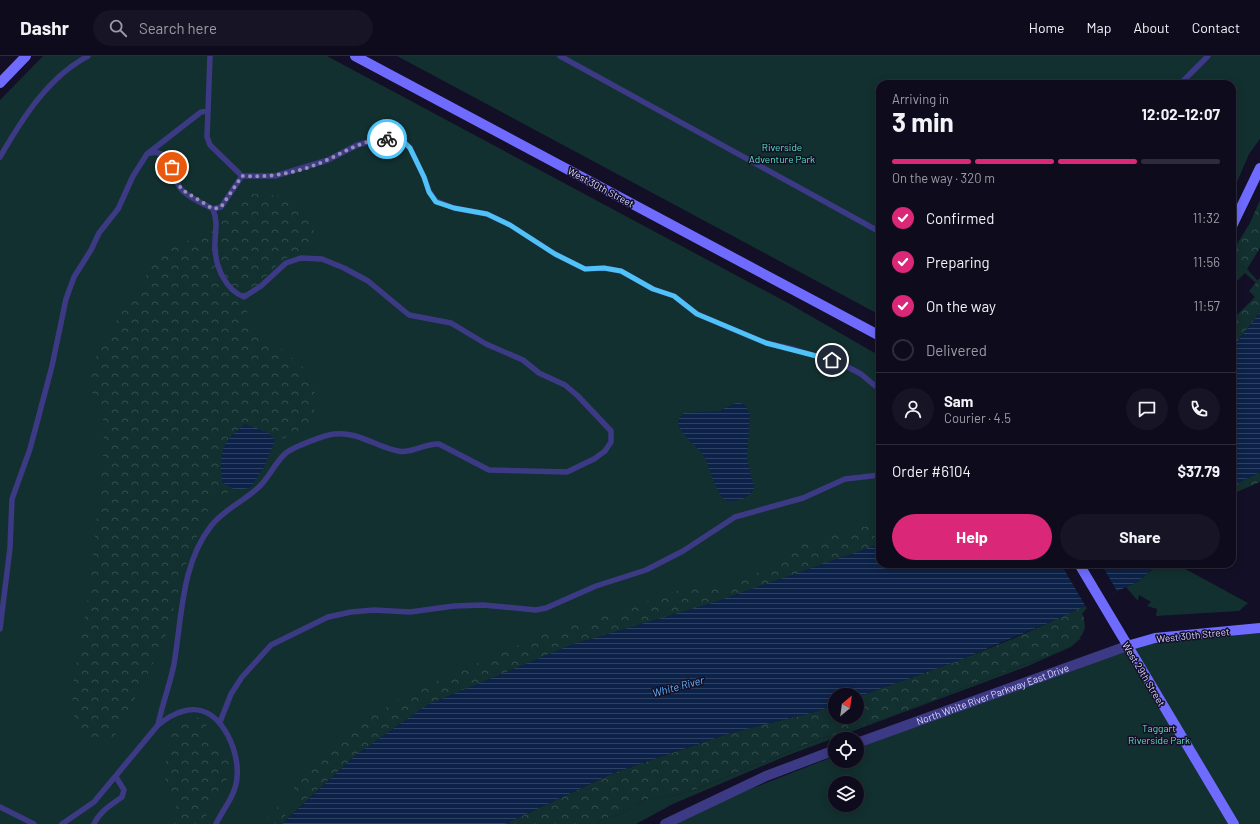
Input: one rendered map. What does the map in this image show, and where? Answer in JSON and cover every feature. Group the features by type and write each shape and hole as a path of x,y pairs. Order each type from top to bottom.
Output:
{"main road":[{"path":"0,83 26,56"},
{"name":"West 30th Street","path":"355,56 876,334"},
{"path":"1236,217 1260,168"},
{"name":"West 29th Street","path":"1081,568 1234,824"},
{"name":"West 30th Street","path":"1127,646 1155,638 1260,628"}],"street":[{"name":"North White River Parkway East Drive","path":"864,740 1127,646"},
{"path":"665,824 759,779 828,753"}],"lane":[{"path":"0,157 19,125 50,85 74,63 88,56"},
{"path":"210,56 207,138 210,145 242,176 275,176 328,160 357,145 379,139 395,139 404,142 410,148 424,177 429,192 436,202 454,208 487,214 510,225 555,254 585,269 604,268 621,271 653,289 674,296 697,314 766,343 793,349 844,365 861,374 876,387"},
{"path":"560,56 876,230"},
{"path":"1184,80 1208,56"},
{"path":"0,629 10,548 12,499 30,449 52,366 66,299 74,277 99,234 118,209 133,176 148,154 158,149 201,112 208,111"},
{"path":"158,149 166,156 181,189 213,209 217,220"},
{"path":"158,725 160,712 168,693 174,664 191,562 200,542 212,525 233,504 247,498 261,485 286,453 327,436 336,434 354,435 399,452 432,443 439,444 489,470 567,472 594,459 605,451 611,442 611,431 565,385 539,373 523,360 486,344 451,323 409,315 368,281 344,268 322,259 301,258 286,263 261,286 244,297 235,294 226,283 215,250 217,220 221,207 242,176"},
{"path":"213,209 221,207"},
{"path":"220,722 231,694 242,677 271,645 328,617 351,612 374,610 410,612 483,605 536,610 546,608 596,586 646,570 683,551 735,517 803,498 845,479 876,475"},
{"path":"62,824 94,802 158,725 169,717 185,710 201,711 220,722 234,748 238,763 237,779 233,795 216,824"},
{"path":"94,824 106,808 122,797 124,790 116,777"},
{"path":"0,807 34,824"}],"green space":[{"path":"43,56 327,56 788,303 876,354 876,545 712,603 571,645 427,705 356,755 282,824 0,824 0,100"},
{"name":"Riverside Adventure Park","path":"397,56 1260,56 1260,139 1249,154 1236,185 1236,80 876,80 876,313"},
{"path":"252,194 281,197 292,203 304,214 313,228 314,237 309,246 302,252 284,259 279,263 245,303 249,321 302,366 315,390 314,428 275,441 269,433 229,437 220,460 222,482 235,490 213,498 188,559 163,644 116,734 107,742 90,739 79,731 72,709 74,676 89,593 104,448 103,419 92,392 89,371 107,335 151,268 175,244 202,237 212,232 232,204"},
{"path":"1260,200 1260,248 1247,269 1236,262 1236,246 1250,223"},
{"path":"1236,262 1247,269 1258,281 1256,283 1245,273 1236,282"},
{"path":"1260,278 1260,312 1236,344 1236,316 1255,297 1249,291"},
{"path":"1260,472 1260,482 1236,492 1236,485"},
{"path":"876,522 876,545 712,603 571,645 427,705 356,755 298,807 294,796 294,786 312,765 374,715 408,694 548,632 597,619 688,587 731,586 774,564 794,547 833,534 868,526"},
{"path":"1154,568 1184,568 1248,603 1239,611 1156,616 1157,609 1147,606 1151,602 1139,595 1138,601 1126,587 1137,582"},
{"path":"1085,605 1087,608 1082,614 1085,628 1082,635 1070,646 1047,657 1003,672 893,716 842,732 828,732 828,736 699,788 676,795 643,800 621,814 603,819 594,824 505,824 613,773 730,733 828,707 828,724 864,724 864,695 944,666 1057,619"},
{"name":"Taggart Riverside Park","path":"1260,633 1260,824 676,824 730,797 828,759 828,768 864,768 864,745 1127,646"},
{"path":"1079,637 1081,638 1071,647 1028,666 851,732 842,732 893,716 1003,672 1047,657 1070,646"},
{"path":"199,717 205,721 211,741 229,759 230,773 220,794 208,808 204,824 172,824 178,811 164,776 170,732 180,725"},
{"path":"828,736 828,740 786,756 673,804 636,824 594,824 603,819 621,814 643,800 676,795 699,788"},
{"path":"279,806 287,818 282,824 263,824 272,812"}],"water":[{"path":"1260,312 1260,472 1236,485 1236,344"},
{"path":"738,402 745,405 750,414 747,458 754,488 747,497 743,499 728,501 720,495 705,458 698,448 681,431 678,420 684,413 719,411"},
{"path":"245,424 269,433 275,441 263,469 250,488 235,490 222,482 222,455 226,443"},
{"name":"White River","path":"876,545 876,568 1154,568 1137,582 1055,620 955,662 864,694 864,688 828,688 828,707 730,733 613,773 505,824 282,824 356,755 427,705 571,645 712,603"}],"pier":[{"path":"1063,568 1103,568 1117,591 1086,607"}],"way so far":[{"path":"172,167 181,189 213,209 221,207 242,176 275,176 328,160 357,145 379,139 387,139"}],"route":[{"path":"387,139 395,139 404,142 410,148 424,177 429,192 436,202 454,208 487,214 510,225 555,254 585,269 604,268 621,271 653,289 674,296 697,314 766,343 832,360"}]}
